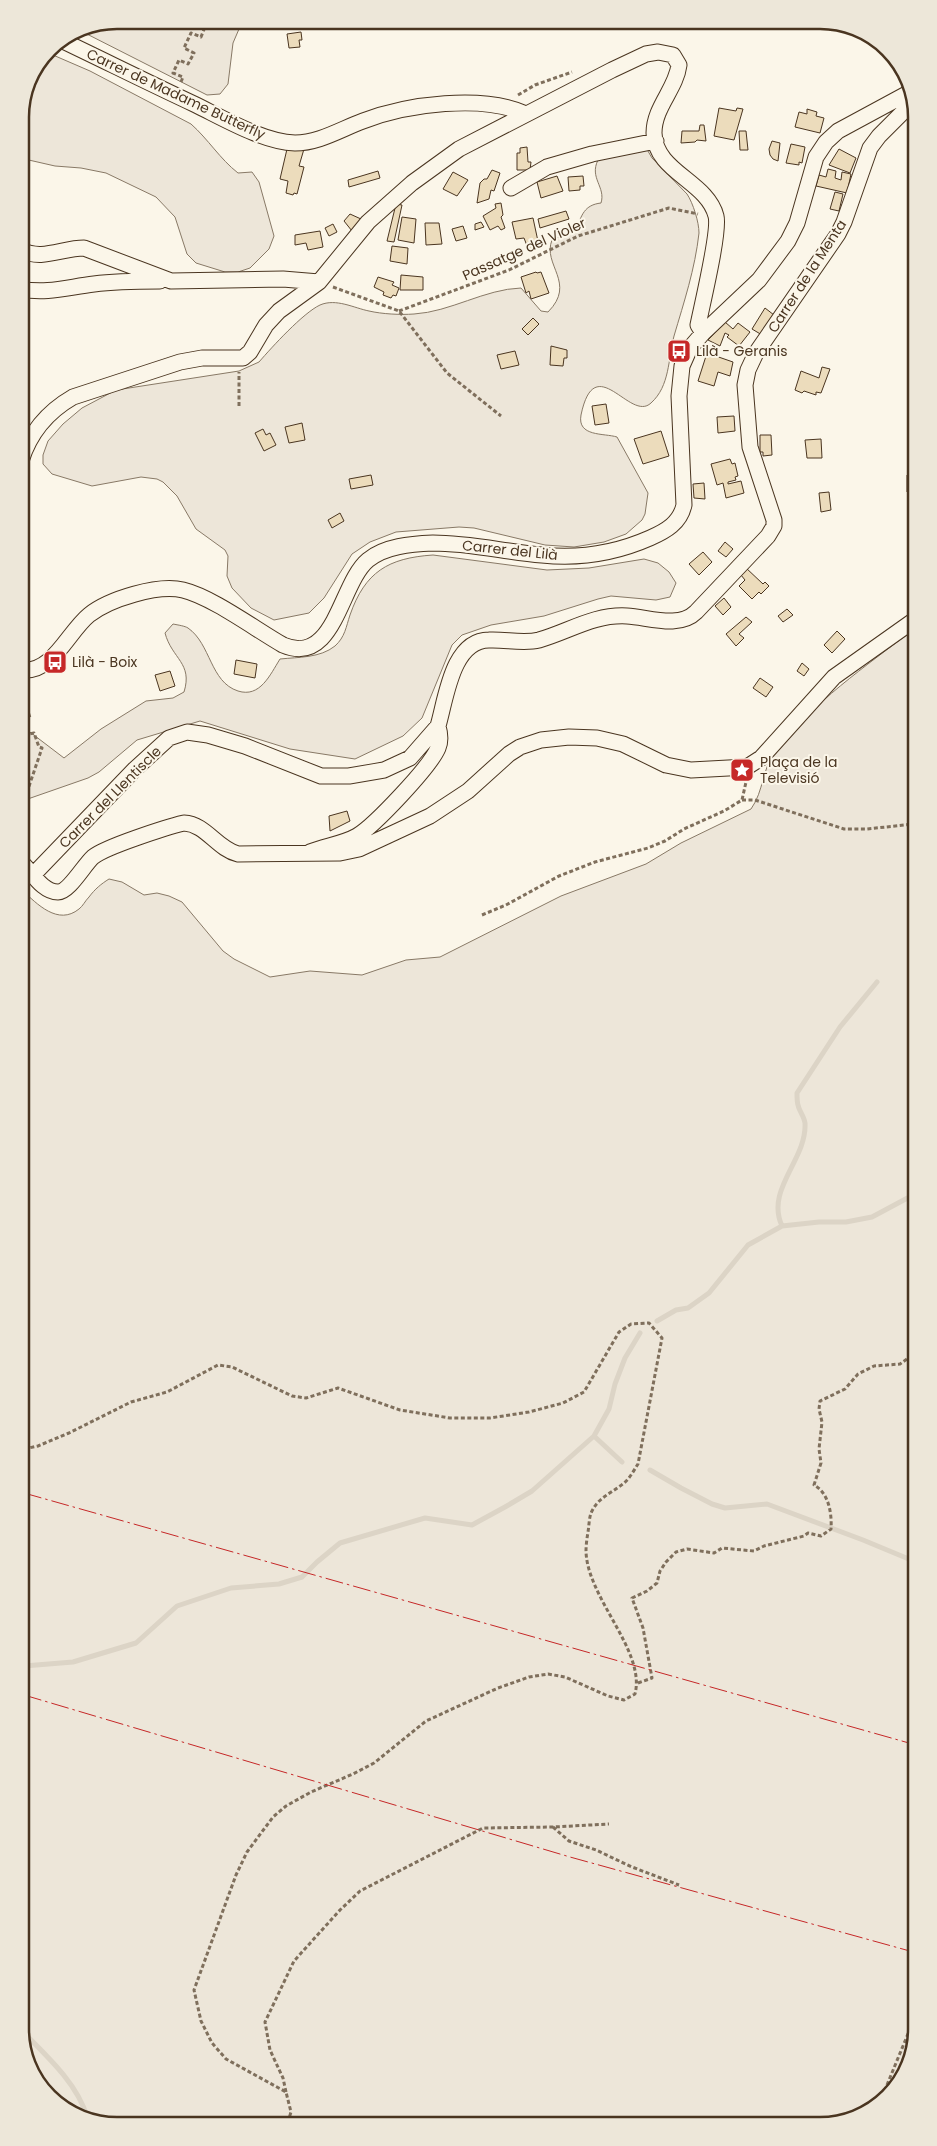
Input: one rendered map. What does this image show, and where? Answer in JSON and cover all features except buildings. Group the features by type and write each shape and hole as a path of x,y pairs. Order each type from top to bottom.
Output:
{"street":[{"name":"Carrer de Madame Butterfly","path":"69,44 225,119 266,137 287,143 310,142 364,120 415,106 445,104 498,106 515,109 526,114"},
{"path":"29,442 39,425 60,404 73,397 180,362 202,358 239,359 247,355 266,324 279,311 319,282 368,222 412,183 458,149 646,54 663,52 673,55 679,65 657,119 654,133 662,155 673,168 707,198 717,218 698,325 703,333"},
{"name":"Carrer del Lilà","path":"29,675 50,658 89,615 114,601 160,590 171,589 189,592 283,645 290,648 299,648 315,643 328,633 354,576 369,559 388,549 432,543 472,546 543,556 574,556 608,552 635,544 658,534 674,524 679,518 684,505 679,396 681,375 690,348 703,333 759,280 788,241 797,223 816,157 826,142 838,132 905,96"},
{"name":"Carrer de la Menta","path":"310,852 327,845 349,840 370,826 426,768 438,748 440,736 438,726 455,666 464,653 474,644 487,640 540,640 582,623 611,616 675,621 685,620 691,617 768,536 772,531 774,520 750,448 745,385 748,370 756,353 844,222 870,148 907,106"},
{"path":"511,188 548,167 592,154 656,141"},
{"path":"29,254 41,255 73,248 84,248 171,281"},
{"path":"29,290 48,292 91,284 128,280 282,279 319,282"},
{"path":"29,869 46,888 57,892 62,891 67,888 85,864 98,854 184,823 197,826 235,853 340,853 359,849 430,816 468,791 509,754 520,747 541,740 569,737 597,738 623,744 666,765 691,770 747,766 761,758 834,677 908,625"},
{"path":"29,670 38,669"},
{"name":"Carrer del Llentiscle","path":"34,874 135,769 169,738 187,732 208,735 245,746 321,776 349,776 384,770 410,758 438,726"}],"path":[{"path":"178,86 183,77 173,73 179,60 188,64 194,53 184,48 191,33 201,37 204,29"},
{"path":"511,95 517,95 535,85 570,72 579,72"},
{"name":"Passatge del Violer","path":"400,311 509,270 578,236 669,208 717,218"},
{"path":"319,282 400,311 447,373 501,416"},
{"path":"239,359 239,406"},
{"path":"29,734 34,733 39,747 42,748 29,786"},
{"path":"482,915 506,905 559,876 603,859 648,848 665,841 684,829 724,811 742,800 755,800 844,829 867,829 908,825"},
{"path":"29,1448 69,1433 131,1402 167,1392 218,1365 232,1367 292,1396 306,1398 338,1388 400,1410 450,1418 490,1418 529,1412 563,1403 584,1392 620,1332 631,1324 649,1323 662,1338 638,1464 626,1482 598,1500 590,1514 586,1551 589,1568 598,1594 614,1622 632,1661 638,1683 635,1694 624,1700 608,1696 565,1677 548,1674 529,1677 498,1688 426,1721 374,1763 354,1774 311,1792 286,1806 273,1817 247,1852 236,1875 194,1990 201,2021 212,2042 226,2059 286,2092"},
{"path":"638,1683 652,1678 643,1628 632,1598 647,1591 657,1583 660,1571 676,1552 687,1549 714,1553 722,1548 754,1550 804,1536 808,1533 821,1536 831,1530 832,1520 829,1504 821,1489 814,1485 821,1463 822,1422 819,1409 820,1400 845,1389 858,1374 874,1366 900,1364 908,1359"},
{"path":"289,2117 291,2112 283,2078 270,2050 265,2022 294,1961 340,1910 360,1891 483,1828 609,1824"},
{"path":"553,1827 569,1841 596,1850 632,1867 678,1885"},
{"path":"886,2087 907,2035"}],"shaded area":[{"path":"111,29 239,29 233,43 228,84 220,94 207,95 87,34"},
{"path":"54,56 90,71 191,124 225,162 238,173 252,172 259,182 274,236 269,249 250,268 238,272 225,272 196,263 187,254 175,217 156,197 106,173 81,168 55,166 29,160 29,111 32,94 35,83"},
{"path":"645,146 652,158 687,194 695,213 699,233 692,272 674,336 662,389 651,403 643,407 633,404 604,387 595,388 587,396 581,415 581,422 587,431 617,437 648,493 645,514 642,520 626,534 604,542 574,547 545,545 474,528 459,527 396,532 370,542 352,554 324,598 309,613 274,620 251,608 232,588 227,576 228,556 225,550 196,529 177,496 163,482 157,479 141,477 92,486 52,474 43,464 43,455 48,441 63,424 82,408 116,390 239,371 259,362 297,323 313,309 326,303 345,304 380,313 414,314 441,309 494,292 521,288 541,311 548,312 556,302 559,292 557,274 551,258 552,240 576,229 587,208 601,203 602,197 595,172 598,160"},
{"path":"433,555 547,570 589,568 644,559 658,563 669,572 676,583 670,597 656,600 611,596 544,616 491,625 462,635 452,645 422,718 403,736 355,759 290,749 200,721 137,740 99,772 88,778 29,799 29,731 64,758 101,729 146,701 173,698 184,692 186,674 184,667 168,642 165,633 173,624 187,627 196,635 216,671 229,686 238,691 252,691 264,684 280,659 316,655 335,646 343,635 356,600 371,578 391,564"},
{"path":"908,634 908,2029 902,2063 886,2087 874,2099 849,2113 826,2117 111,2117 83,2111 63,2099 44,2078 33,2058 29,2029 29,896 48,911 63,915 71,914 79,909 96,889 109,879 122,882 144,895 157,893 169,896 182,902 223,951 234,959 270,977 310,971 362,975 406,960 440,957 561,896 646,864 681,843 751,809 758,795 768,764 776,750 806,717 859,671"}],"waterway":[{"path":"782,1226 778,1212 782,1187 800,1150 804,1137 805,1123 797,1101 797,1093 840,1027 877,982"},
{"path":"657,1321 676,1310 688,1308 709,1293 748,1245 782,1226 819,1222 846,1222 872,1217 908,1198"},
{"path":"29,1666 73,1662 136,1643 177,1606 231,1588 279,1584 302,1577 340,1543 425,1518 472,1525 532,1491 594,1436 609,1409 615,1384 625,1358 640,1333"},
{"path":"594,1436 622,1462"},
{"path":"650,1470 712,1504 725,1508 767,1504 908,1559"},
{"path":"30,2039 61,2072 77,2094 85,2112"}],"power":[{"path":"29,1494 908,1743"},
{"path":"29,1696 570,1857 908,1951"}],"place":[{"name":"Lilà - Geranis","path":"679,351"},
{"name":"Lilà - Boix","path":"55,662"},
{"name":"Plaça de la Televisió","path":"742,770"}]}
